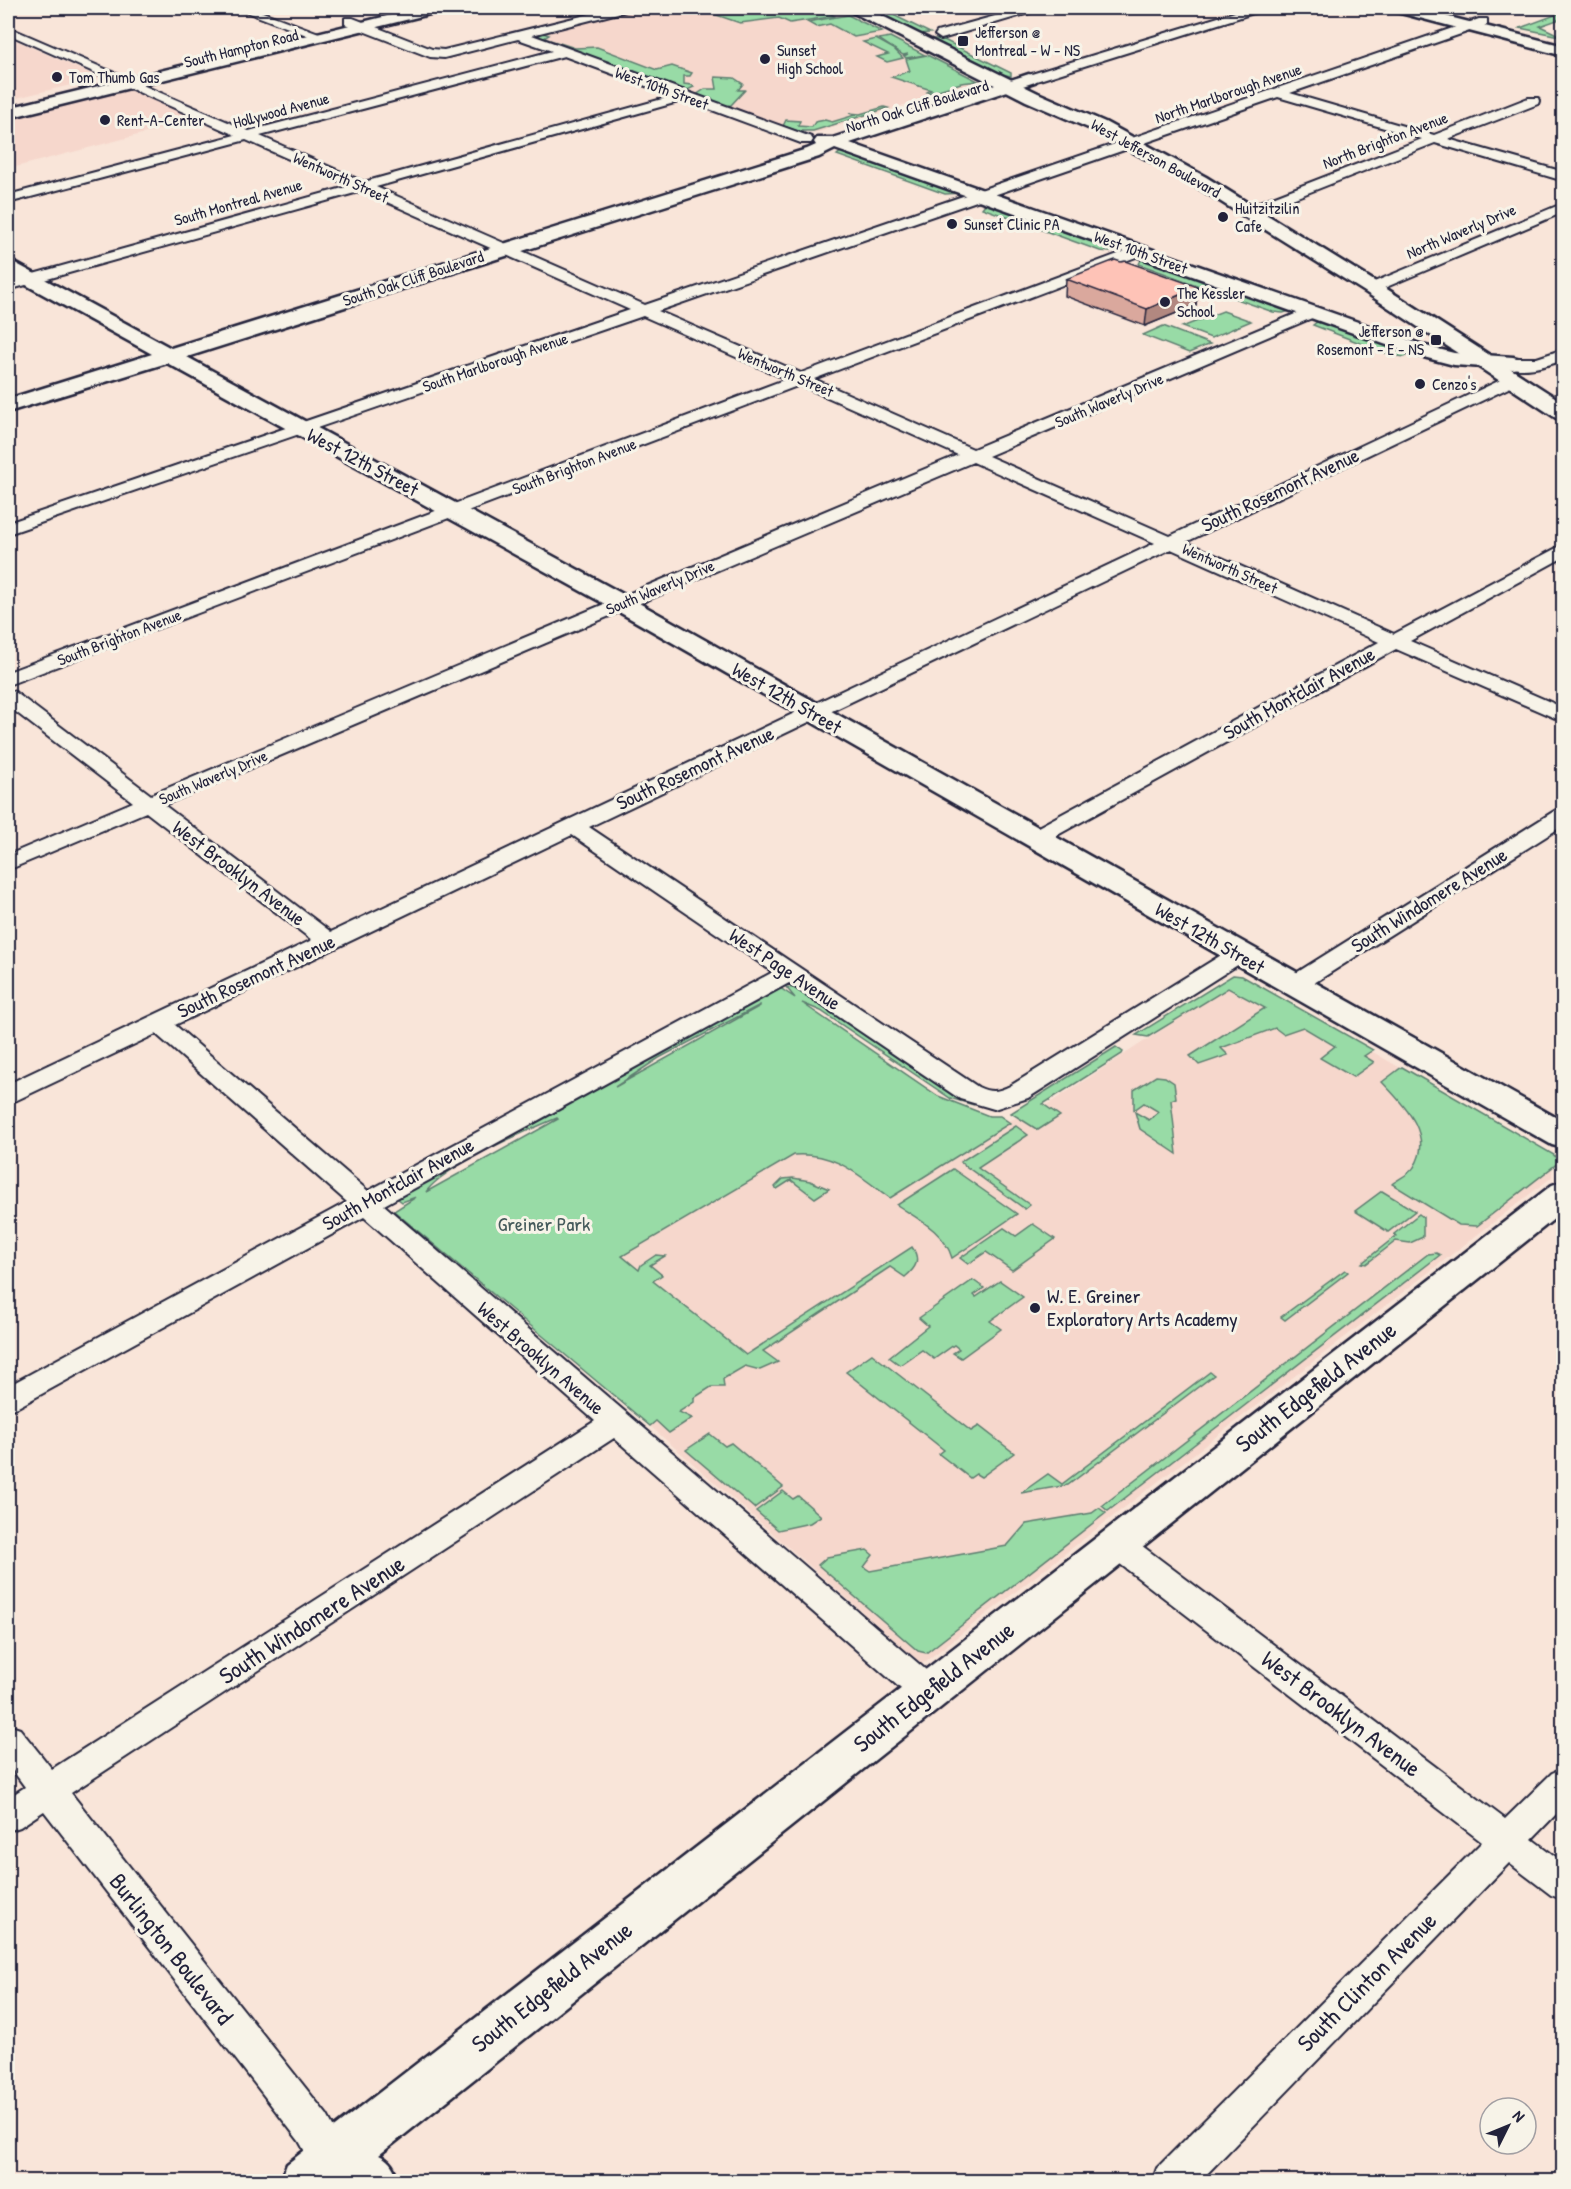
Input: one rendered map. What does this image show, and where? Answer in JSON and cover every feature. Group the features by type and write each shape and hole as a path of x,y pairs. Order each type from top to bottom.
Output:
{"street":[{"path":"242,8 315,33"},
{"name":"South Hampton Road","path":"8,113 123,81 355,24 405,8"},
{"path":"355,24 437,8"},
{"path":"355,24 430,53 444,54 626,8"},
{"name":"West Jefferson Boulevard","path":"855,8 1005,83 1091,122 1207,170 1257,208 1379,285 1563,413"},
{"name":"West Jefferson Boulevard","path":"886,8 1029,79 1140,141"},
{"path":"916,38 941,35 1035,8"},
{"name":"North Oak Cliff Boulevard","path":"820,145 1005,83 1029,79 1259,8"},
{"path":"1398,8 1563,43"},
{"path":"1427,8 1563,51"},
{"name":"North Marlborough Avenue","path":"983,195 1477,24"},
{"name":"Wentworth Street","path":"8,30 976,455 1563,716"},
{"name":"West 10th Street","path":"519,36 820,145 961,203 1388,357 1428,368 1467,375 1502,369"},
{"name":"Hollywood Avenue","path":"8,199 564,52"},
{"name":"South Hampton Road","path":"8,105 123,81"},
{"name":"North Oak Cliff Boulevard","path":"820,145 1005,83"},
{"path":"1278,93 1563,177"},
{"name":"South Montreal Avenue","path":"8,286 362,186 401,178 686,96"},
{"name":"North Brighton Avenue","path":"1257,208 1533,101"},
{"name":"West 10th Street","path":"820,145 983,195 1441,357 1502,369"},
{"name":"South Oak Cliff Boulevard","path":"8,388 485,240 820,145"},
{"name":"South Oak Cliff Boulevard","path":"8,406 505,249 820,145"},
{"name":"South Marlborough Avenue","path":"8,529 983,195"},
{"name":"North Waverly Drive","path":"1379,285 1563,207"},
{"name":"South Brighton Avenue","path":"8,679 1139,251"},
{"name":"West 12th Street","path":"8,267 621,603 1563,1137"},
{"name":"West Jefferson Boulevard","path":"1379,285 1502,369 1563,395"},
{"name":"South Waverly Drive","path":"8,863 1313,312"},
{"path":"1502,369 1539,363 1563,354"},
{"name":"South Rosemont Avenue","path":"8,1094 1170,542 1502,369"},
{"name":"South Montclair Avenue","path":"1035,838 1563,549"},
{"name":"West Brooklyn Avenue","path":"8,696 328,941"},
{"name":"South Windomere Avenue","path":"1294,985 1563,815"},
{"name":"West Page Avenue","path":"573,826 969,1093 987,1101 1002,1101 1239,954"},
{"name":"South Montclair Avenue","path":"8,1399 365,1202 791,972"},
{"name":"West Brooklyn Avenue","path":"157,1022 615,1423 928,1692"},
{"name":"South Edgefield Avenue","path":"334,2176 928,1692 1118,1545 1563,1193"},
{"name":"South Windomere Avenue","path":"8,1816 615,1423"},
{"name":"West Brooklyn Avenue","path":"1118,1545 1563,1884"},
{"name":"Burlington Boulevard","path":"8,1739 46,1791 313,2128 334,2176"},
{"name":"South Clinton Avenue","path":"1171,2181 1563,1783"}],"shaded area":[{"name":"Sunset High School","path":"640,8 834,8 980,81 819,132 796,132 532,35"},
{"path":"8,37 100,78 8,100"},
{"path":"129,88 199,119 8,169 8,118"},
{"name":"W. E. Greiner Exploratory Arts Academy","path":"1243,977 1553,1156 1552,1177 922,1664 650,1426 753,1360 622,1256 917,1082 969,1111 1008,1121 1042,1108"}],"green space":[{"path":"696,8 820,8 835,16 790,23 779,18 740,23"},
{"path":"862,8 879,8 930,33 916,34"},
{"path":"1563,12 1563,18 1540,26 1561,36 1520,28"},
{"path":"848,15 882,32 854,37 830,24 816,27 807,22"},
{"path":"543,33 549,35 544,38 575,48 597,47 657,70 672,66 692,73 690,76 684,76 684,84 694,87 685,91 536,37"},
{"path":"890,37 925,55 906,58 904,56 908,54 903,55 879,39"},
{"path":"876,39 894,49 903,58 887,62 877,57 888,54 863,42"},
{"path":"931,39 942,39 1011,73 1011,76 1001,74 930,41"},
{"path":"927,55 978,81 961,83 929,93 927,92 931,90 891,77 910,71 906,59"},
{"path":"715,77 734,78 743,84 738,90 745,90 731,105 727,106 696,95 705,89 717,89"},
{"path":"884,107 888,108 813,131 798,131 783,126 786,120 800,121 798,126 812,127 815,122 825,120 832,122 855,115 849,113 860,114"},
{"path":"842,151 962,193 945,194 837,155"},
{"path":"986,203 993,203 1118,248 1118,250 1100,251 982,208"},
{"path":"1146,259 1223,284 1210,290 1139,264 1141,260"},
{"path":"1226,285 1290,311 1273,312 1214,291"},
{"path":"1223,311 1251,321 1211,338 1182,327"},
{"path":"1318,321 1324,321 1411,353 1405,357 1391,355 1313,325"},
{"path":"1163,326 1210,344 1189,353 1143,335"},
{"path":"1233,975 1242,976 1373,1050 1364,1056 1374,1062 1353,1077 1320,1058 1335,1046 1303,1027 1283,1034 1275,1028 1221,1048 1228,1055 1199,1065 1190,1056 1265,1008 1228,988 1148,1037 1136,1035"},
{"name":"Greiner Park","path":"786,987 799,989 974,1105 950,1098 821,1011 802,1003 938,1096 989,1116 1000,1116 1010,1123 890,1198 857,1173 834,1161 809,1155 794,1155 622,1256 639,1270 641,1265 656,1255 665,1256 650,1265 662,1275 653,1281 746,1355 912,1247 915,1252 916,1264 905,1277 890,1267 763,1351 778,1362 760,1370 745,1366 723,1379 724,1387 711,1387 694,1398 694,1402 679,1412 692,1418 669,1433 656,1421 650,1426 394,1211 416,1197 402,1202 397,1198 780,988 795,998","holes":["760,1006 615,1087 659,1058","558,1119 426,1192 450,1171 467,1161"]},
{"path":"1116,1047 1123,1052 1122,1054 1043,1104 1060,1116 1038,1130 1011,1113"},
{"path":"1402,1067 1554,1155 1559,1162 1477,1226 1459,1225 1392,1184 1412,1170 1419,1155 1421,1143 1418,1131 1406,1109 1382,1082"},
{"path":"1156,1076 1165,1077 1174,1083 1176,1098 1171,1100 1177,1154 1140,1129 1135,1112 1149,1120 1159,1112 1144,1103 1134,1110 1134,1090"},
{"path":"1016,1126 1028,1135 978,1168 1030,1205 1025,1209 960,1162"},
{"path":"953,1169 1017,1214 952,1258 937,1233 897,1205"},
{"path":"783,1179 810,1181 829,1189 815,1198 791,1180 777,1189 775,1187"},
{"path":"1382,1191 1415,1211 1388,1232 1355,1211"},
{"path":"1419,1214 1423,1217 1423,1237 1410,1243 1396,1241 1366,1264 1362,1263 1396,1236 1394,1234"},
{"path":"1033,1224 1055,1239 1012,1270 986,1252 968,1264 960,1258 1004,1228 1016,1236"},
{"path":"1428,1254 1440,1255 1108,1511 1102,1506"},
{"path":"1345,1270 1348,1272 1285,1320 1281,1317"},
{"path":"973,1280 984,1288 974,1295 976,1297 1000,1281 1023,1297 990,1321 1001,1329 961,1358 953,1353 959,1349 954,1345 934,1359 922,1350 900,1365 889,1357 928,1326 919,1318"},
{"path":"872,1354 971,1431 979,1426 1014,1453 981,1477 976,1474 970,1478 939,1454 944,1450 846,1372"},
{"path":"1210,1372 1214,1375 1068,1485 1021,1493 1048,1474 1062,1484"},
{"path":"710,1434 725,1446 731,1443 783,1487 754,1508 686,1450"},
{"path":"783,1491 793,1499 798,1496 821,1516 810,1523 778,1530 756,1511"},
{"path":"1099,1508 1106,1513 926,1653 918,1651 818,1565 827,1557 867,1550 873,1555 864,1567 870,1571 1007,1546 1026,1524 1092,1513"}],"building":[{"path":"1115,260 1125,261 1198,287 1147,309 1066,279"}],"place":[{"name":"Jefferson @ Montreal - W - NS","path":"963,41"},
{"name":"Sunset High School","path":"765,59"},
{"name":"Tom Thumb Gas","path":"57,77"},
{"name":"Rent-A-Center","path":"105,120"},
{"name":"Huitzitzilin Cafe","path":"1223,217"},
{"name":"Sunset Clinic PA","path":"952,224"},
{"name":"The Kessler School","path":"1165,302"},
{"name":"Jefferson @ Rosemont - E - NS","path":"1436,340"},
{"name":"Cenzo's","path":"1420,384"},
{"name":"W. E. Greiner Exploratory Arts Academy","path":"1035,1308"}]}
